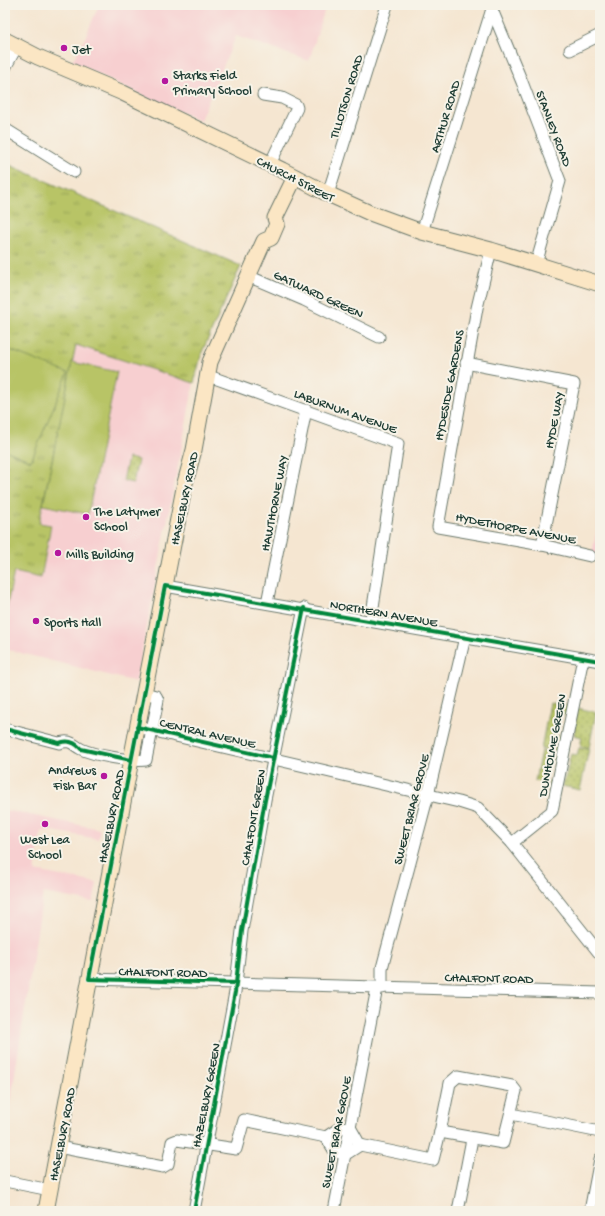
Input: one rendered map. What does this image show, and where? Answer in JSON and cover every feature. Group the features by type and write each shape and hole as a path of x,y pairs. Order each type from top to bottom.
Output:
{"street":[{"name":"TILLOTSON ROAD","path":"328,194 387,5"},
{"name":"ARTHUR ROAD","path":"422,232 491,7"},
{"name":"STANLEY ROAD","path":"491,7 560,181 536,264"},
{"path":"570,50 600,35"},
{"name":"CHURCH STREET","path":"11,43 123,93 270,164 328,194 370,213 422,232 491,250 600,284"},
{"path":"5,68 11,43"},
{"path":"263,94 282,98 296,104 297,108 270,164"},
{"path":"5,129 74,172"},
{"name":"HASELBURY ROAD","path":"46,1211 137,727 194,450 206,375 216,346 264,241 271,238 277,224 275,218 295,177"},
{"name":"HYDESIDE GARDENS","path":"438,527 466,363 491,250"},
{"name":"GATWARD GREEN","path":"248,276 304,300 379,337"},
{"name":"HYDE WAY","path":"466,363 574,384 542,545"},
{"name":"LABURNUM AVENUE","path":"206,375 398,444 371,620"},
{"name":"HAWTHORNE WAY","path":"267,602 306,410"},
{"name":"HYDETHORPE AVENUE","path":"438,527 542,545 590,556"},
{"name":"NORTHERN AVENUE","path":"165,586 304,608 600,661"},
{"name":"CHALFONT GREEN","path":"236,984 248,898 273,758 304,608"},
{"name":"SWEET BRIAR GROVE","path":"334,1211 344,1153 382,968 428,795 465,637"},
{"name":"DUNHOLME GREEN","path":"512,843 552,811 583,658"},
{"path":"5,729 59,743 63,748 75,751 81,749 131,760 146,760 158,698 144,693"},
{"name":"CENTRAL AVENUE","path":"137,727 153,729 478,808 512,843 600,954"},
{"name":"CHALFONT ROAD","path":"89,979 600,993"},
{"name":"HAZELBURY GREEN","path":"194,1211 236,984"},
{"path":"326,1137 335,1152 346,1154 360,1145 432,1160 440,1132 450,1083 458,1076 512,1086 516,1091 503,1143 472,1139 440,1132"},
{"path":"511,1114 600,1132"},
{"path":"58,1147 163,1167 168,1164 172,1142 177,1140 236,1149 244,1120 326,1137 341,1127 349,1128 360,1145"},
{"path":"458,1211 472,1139"},
{"path":"590,1211 600,1159"},
{"path":"5,1181 50,1190"}],"shaded area":[{"name":"Starks Field Primary School","path":"99,5 326,5 309,61 236,36 200,120 156,102 72,61 82,45"},
{"name":"The Latymer School","path":"5,317 76,344 194,383 136,682 5,649"},
{"path":"600,513 600,557 592,553"},
{"path":"5,810 100,829 98,839 54,831 41,831 35,871 97,883 93,902 43,893 5,1138"}],"green space":[{"path":"5,163 241,266 202,352 194,383 76,345 39,523 51,525 41,578 14,572 5,615"},
{"path":"5,348 68,373 31,461 5,450"},
{"path":"72,362 117,372 88,514 43,505"},
{"path":"128,458 138,460 133,483 123,481"},
{"path":"550,703 569,706 565,715 557,714 553,735 560,736 557,752 541,749"},
{"path":"577,708 596,712 589,748 580,746 582,737 574,735"},
{"path":"579,748 589,749 580,790 562,786 571,754 577,755"},
{"path":"541,751 556,755 555,760 549,759 545,781 553,783 553,785 535,781"}],"cycle path":[{"path":"236,983 89,979 165,586 600,661"},
{"path":"194,1211 235,992 242,931 265,800 304,608"},
{"path":"137,727 273,758"},
{"path":"5,729 59,743 71,742 81,749 131,760"}],"place":[{"name":"Jet","path":"64,48"},
{"name":"Starks Field Primary School","path":"165,81"},
{"name":"The Latymer School","path":"86,517"},
{"name":"Mills Building","path":"58,553"},
{"name":"Sports Hall","path":"36,621"},
{"name":"Andrews Fish Bar","path":"104,776"},
{"name":"West Lea School","path":"45,824"}]}
